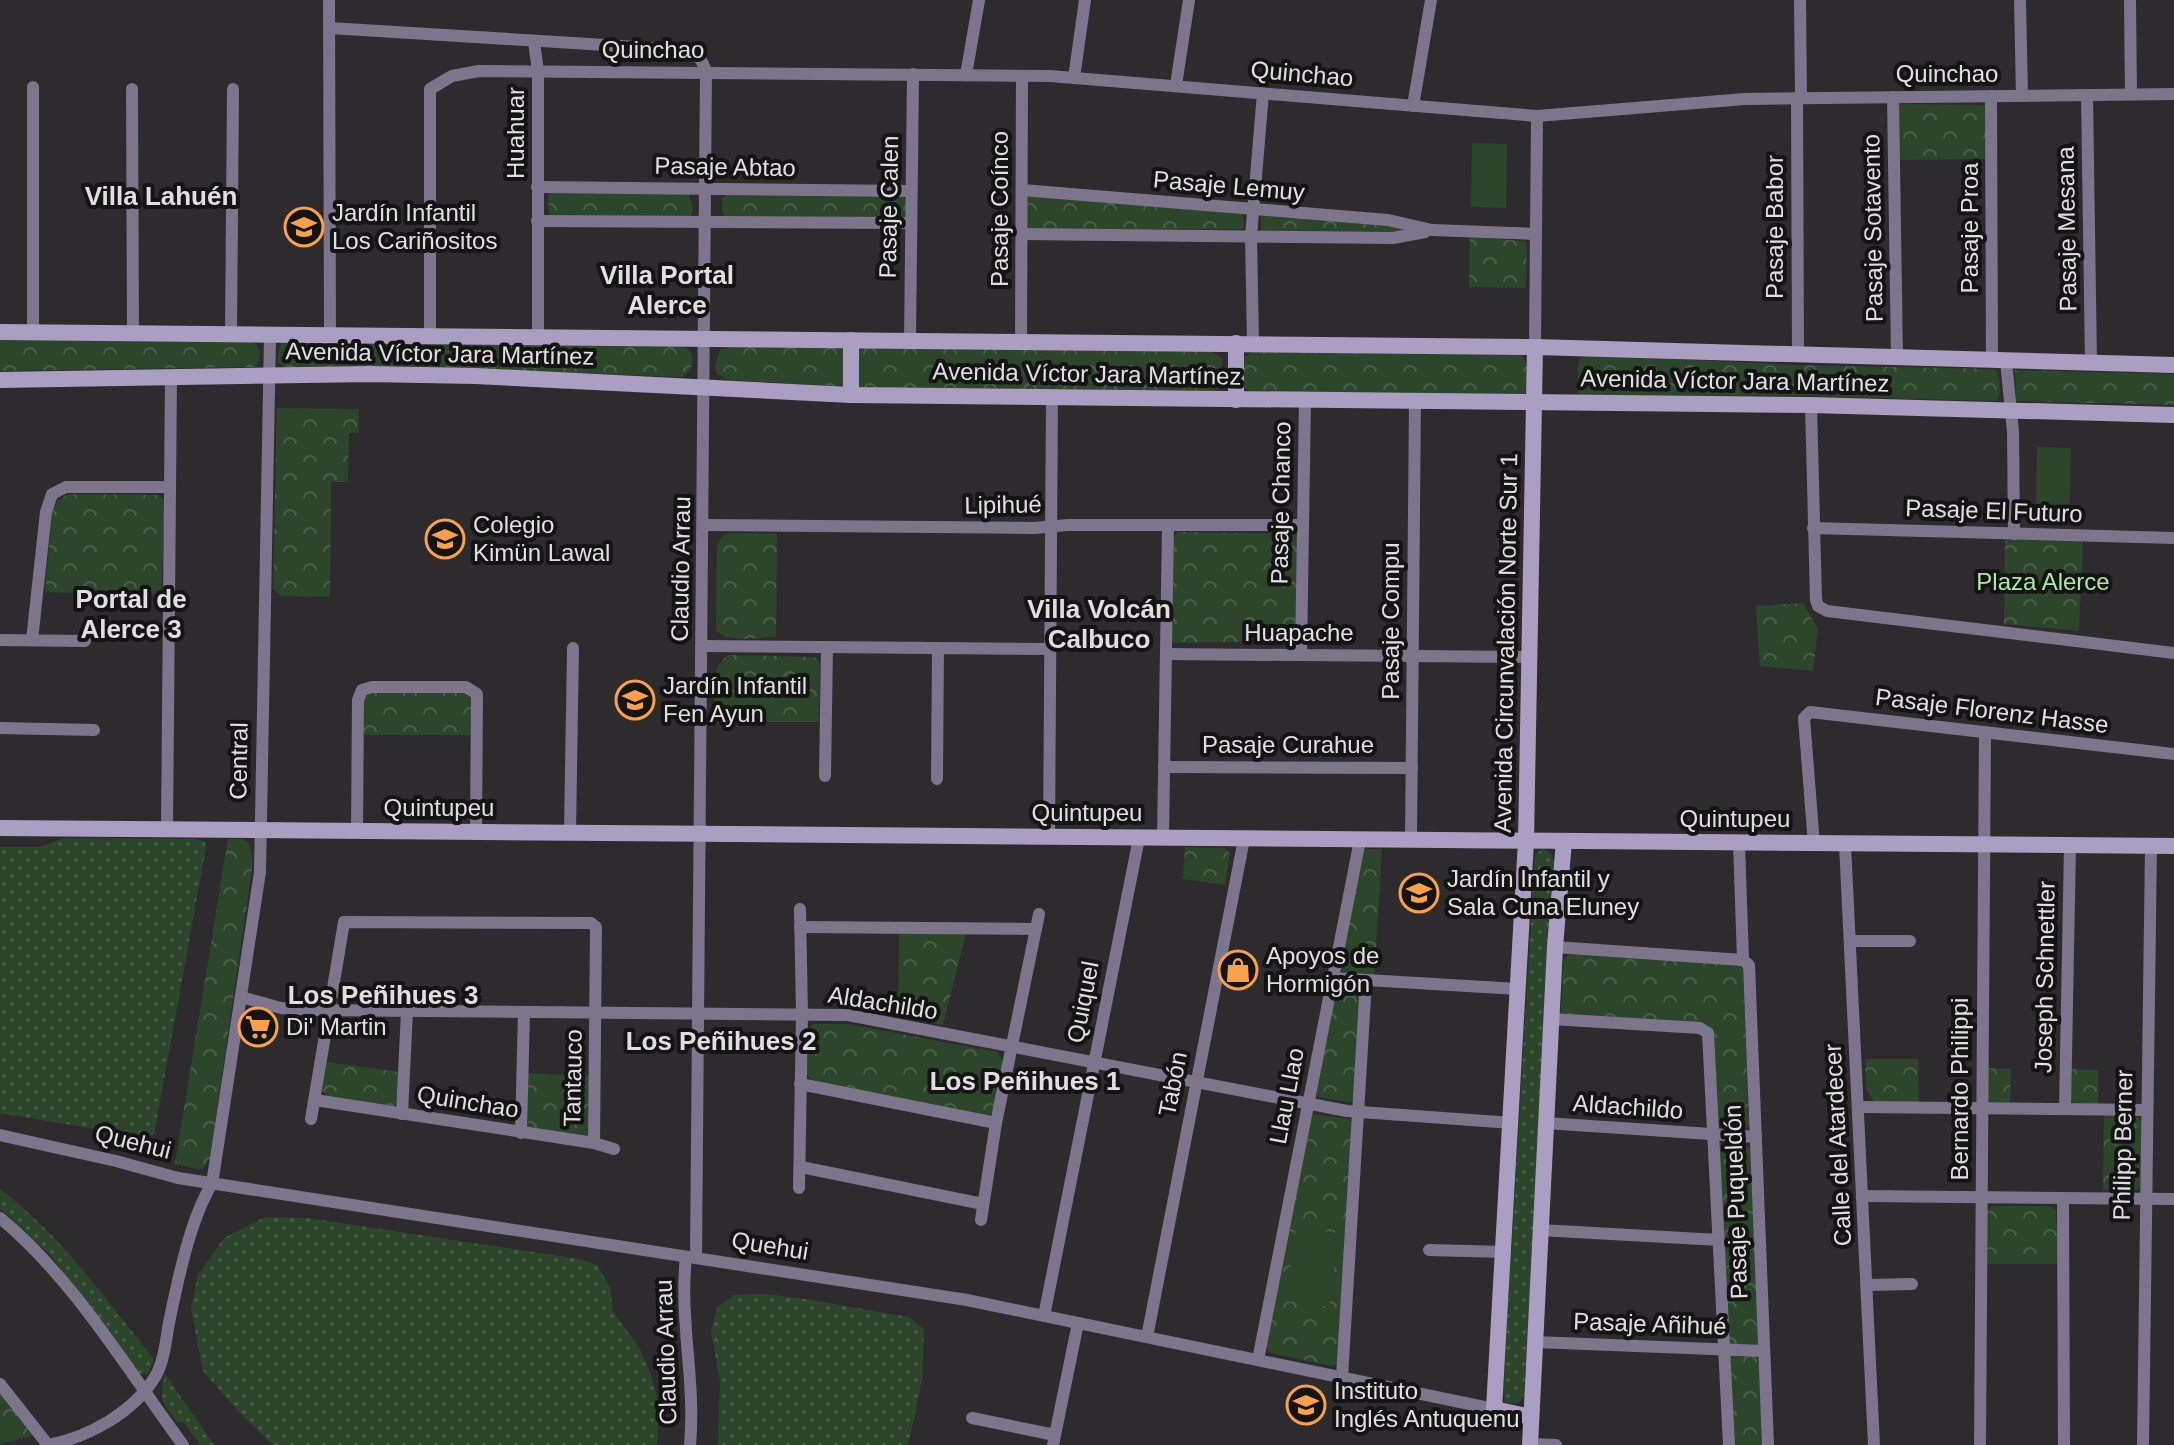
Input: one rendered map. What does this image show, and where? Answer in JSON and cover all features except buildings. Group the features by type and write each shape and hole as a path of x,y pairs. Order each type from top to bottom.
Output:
{"main road":[{"name":"Avenida Víctor Jara Martínez","path":"0,332 1535,347 2174,365"},
{"path":"851,340 851,395"},
{"path":"1236,400 1244,343"},
{"name":"Avenida Circunvalación Norte Sur 1","path":"1494,1409 1526,841 1535,347"},
{"name":"Avenida Víctor Jara Martínez","path":"0,380 476,376 851,395 1811,405 2174,415"},
{"name":"Quintupeu","path":"0,828 2174,846"},
{"path":"1530,1445 1545,1123 1564,841"},
{"name":"Quehui","path":"1494,1409 1531,1417"}],"street":[{"path":"329,0 330,337"},
{"path":"966,75 979,0"},
{"path":"1074,78 1085,0"},
{"path":"1176,85 1189,0"},
{"path":"1413,106 1431,0"},
{"name":"Pasaje Babor","path":"1798,355 1800,0"},
{"path":"2020,0 2022,96"},
{"path":"2130,0 2131,94"},
{"path":"330,28 686,50 695,53 703,62 706,72"},
{"name":"Huahuar","path":"534,42 538,71 538,338"},
{"name":"Quinchao","path":"430,337 430,89 452,76 479,71 1074,78 1537,116 1745,99 2174,94"},
{"name":"Claudio Arrau","path":"690,1445 692,1407 683,1299 691,1258 699,1013 706,72"},
{"name":"Pasaje Calen","path":"910,341 913,74"},
{"name":"Pasaje Coínco","path":"1021,342 1022,76"},
{"path":"33,87 33,332"},
{"path":"132,89 133,334"},
{"path":"231,335 233,89"},
{"path":"1244,343 1263,93"},
{"name":"Pasaje Mesana","path":"2087,95 2091,363"},
{"name":"Pasaje Proa","path":"1991,96 1999,361 2013,432 2014,534"},
{"name":"Pasaje Sotavento","path":"1893,97 1897,358"},
{"name":"Avenida Circunvalación Norte Sur 1","path":"1535,347 1537,116"},
{"name":"Pasaje Abtao","path":"537,187 911,191"},
{"name":"Pasaje Lemuy","path":"1022,190 1388,220 1432,230 1536,234"},
{"path":"537,221 911,223"},
{"name":"Pasaje Lemuy","path":"1022,234 1393,238 1432,230"},
{"name":"Central","path":"143,1391 159,1367 186,1256 200,1210 212,1184 260,872 270,336"},
{"path":"167,829 171,378"},
{"path":"1049,837 1052,398"},
{"name":"Pasaje Chanco","path":"1301,655 1305,400"},
{"name":"Pasaje Compu","path":"1411,840 1415,401"},
{"path":"1811,405 1818,606 1827,611 2174,653"},
{"path":"32,640 46,512 52,494 66,487 170,487"},
{"name":"Lipihué","path":"704,525 1303,525"},
{"path":"1163,838 1168,525"},
{"name":"Pasaje El Futuro","path":"1813,528 2174,538"},
{"path":"0,640 85,641"},
{"path":"702,646 1050,649"},
{"path":"825,776 827,647"},
{"path":"570,833 573,648"},
{"path":"937,779 938,648"},
{"name":"Huapache","path":"1166,654 1528,657"},
{"path":"357,831 358,700 362,690 372,687 450,687 471,688 477,694 476,832"},
{"name":"Pasaje Florenz Hasse","path":"1814,844 1806,714 1810,712 2174,754"},
{"path":"0,728 94,730"},
{"name":"Bernardo Philippi","path":"1980,1445 1985,732"},
{"name":"Pasaje Curahue","path":"1164,767 1412,768"},
{"name":"Quiquel","path":"1044,1316 1139,838"},
{"name":"Tabón","path":"1147,1337 1244,839"},
{"name":"Llau Llao","path":"1258,1360 1360,840"},
{"name":"Pasaje Puqueldón","path":"1739,843 1743,960 1749,965 1768,1445"},
{"name":"Calle del Atardecer","path":"1845,844 1874,1445"},
{"name":"Joseph Schnettler","path":"2065,1109 2070,846"},
{"name":"Philipp Berner","path":"2143,1445 2151,846"},
{"path":"799,1188 800,909"},
{"path":"981,1220 996,1123 1039,914"},
{"name":"Tantauco","path":"329,1010 344,922 595,925 594,1143"},
{"path":"800,927 1036,929"},
{"path":"1850,941 1910,941"},
{"path":"1555,947 1743,960"},
{"path":"1333,978 1518,989"},
{"path":"1342,1377 1366,981"},
{"name":"Aldachildo","path":"241,997 281,1008 329,1010 848,1015 1308,1105 1358,1113 1512,1123"},
{"path":"311,1119 329,1010"},
{"path":"402,1114 407,1011"},
{"path":"521,1133 524,1012"},
{"name":"Pasaje Puqueldón","path":"1551,1019 1700,1028 1710,1036 1729,1445"},
{"path":"800,1084 996,1123"},
{"name":"Quinchao","path":"315,1100 594,1143 614,1149"},
{"path":"1858,1107 2146,1110"},
{"name":"Aldachildo","path":"1545,1123 1756,1137"},
{"name":"Quehui","path":"0,1135 212,1184 967,1300 1494,1409"},
{"path":"801,1167 983,1204"},
{"path":"1863,1196 2174,1199"},
{"path":"2063,1198 2064,1445"},
{"path":"0,1218 28,1243 56,1275 183,1445"},
{"path":"1540,1230 1719,1240"},
{"path":"1429,1250 1504,1252"},
{"path":"1867,1285 1912,1284"},
{"path":"972,1418 1054,1440 1078,1323"},
{"name":"Pasaje Añihué","path":"1535,1342 1763,1351"},
{"path":"0,1384 48,1445 78,1439 96,1430 143,1391"},
{"path":"1530,1445 1556,1445"}],"green space":[{"path":"1986,105 1988,159 1898,160 1898,106"},
{"path":"1472,143 1507,144 1506,208 1471,207"},
{"path":"550,193 689,194 693,211 689,217 549,215"},
{"path":"728,194 900,195 907,200 906,215 901,219 727,218 722,213 722,198"},
{"path":"1027,196 1241,213 1243,229 1031,229 1027,226"},
{"path":"1261,216 1392,224 1410,229 1392,234 1261,232"},
{"path":"1470,237 1525,241 1526,288 1469,287"},
{"path":"0,339 252,342 258,347 260,356 254,367 0,371"},
{"path":"281,343 683,346 689,350 692,362 689,372 682,377 412,366 283,367 277,361"},
{"path":"730,347 1212,351 1222,359 1223,383 1217,390 1211,391 855,387 728,380 717,374 715,366 720,350"},
{"path":"1253,352 1520,354 1527,367 1527,384 1525,394 1250,392 1241,385 1242,358"},
{"path":"1589,355 1794,365 1995,369 2000,393 1998,401 1583,395 1578,393 1578,364 1580,359"},
{"path":"2015,370 2174,374 2174,405 2016,401"},
{"path":"277,408 359,409 359,433 349,433 348,482 331,482 330,597 282,596 273,589"},
{"path":"2037,447 2071,448 2070,512 2036,511"},
{"path":"68,494 159,495 165,501 161,595 45,592 52,513 58,501"},
{"path":"1178,532 1295,534 1298,538 1295,641 1172,643 1173,538"},
{"path":"730,533 777,534 776,637 735,638 716,630 717,546 722,537"},
{"name":"Plaza Alerce","path":"2005,539 2083,540 2079,631 2004,624"},
{"path":"1803,603 1818,629 1813,671 1760,666 1756,606"},
{"path":"729,655 815,657 820,664 819,722 715,722 715,675 722,660"},
{"path":"464,691 472,699 472,735 364,735 364,698 370,692"},
{"path":"63,838 196,839 205,842 154,1135 142,1137 0,1113 0,847 41,847"},
{"path":"228,839 242,839 249,843 253,862 210,1158 204,1168 197,1169 175,1164"},
{"path":"1185,847 1225,848 1230,854 1225,885 1183,879"},
{"path":"1364,849 1382,849 1374,976 1347,974 1339,970"},
{"path":"1543,849 1551,853 1554,862 1524,1394 1521,1401 1513,1404 1505,1401 1503,1391 1535,854"},
{"path":"966,933 943,1025 898,1016 899,934"},
{"path":"1569,954 1743,965 1749,1126 1722,1126 1717,1121 1713,1032 1561,1013 1563,960"},
{"path":"1335,983 1361,985 1354,1099 1350,1103 1315,1096"},
{"path":"812,1024 848,1024 997,1052 1003,1061 994,1110 989,1116 812,1081 807,1074 808,1029"},
{"path":"1865,1059 1918,1059 1919,1103 1875,1103 1866,1089"},
{"path":"327,1062 400,1072 397,1104 328,1097 322,1090"},
{"path":"1987,1068 2011,1069 2010,1104 1992,1104 1986,1098"},
{"path":"2069,1069 2098,1070 2098,1106 2077,1106 2069,1098"},
{"path":"527,1073 591,1076 590,1137 528,1128"},
{"path":"1311,1114 1345,1118 1353,1123 1338,1363 1332,1366 1270,1353 1266,1347"},
{"path":"2104,1114 2136,1115 2142,1121 2141,1185 2138,1190 2103,1190"},
{"path":"1719,1143 1744,1144 1753,1151 1760,1342 1757,1346 1728,1345"},
{"path":"0,1189 43,1227 100,1291 154,1359 148,1375 139,1373 52,1257 0,1208"},
{"path":"1992,1206 2049,1206 2056,1210 2058,1264 1985,1264 1985,1212"},
{"path":"265,1217 307,1218 580,1259 598,1266 610,1288 613,1312 640,1349 651,1375 659,1406 657,1445 273,1445 203,1371 191,1308 198,1275 224,1238"},
{"path":"1296,1228 1339,1233 1329,1307 1286,1301"},
{"path":"761,1294 909,1317 924,1329 922,1380 908,1445 718,1445 720,1382 711,1331 717,1308 734,1295"},
{"path":"1753,1354 1761,1362 1765,1445 1732,1445 1730,1356"},
{"path":"165,1374 214,1445 200,1445 184,1423 177,1422 168,1409 162,1395"},
{"path":"0,1390 34,1433 32,1436 0,1444"}],"place":[{"name":"Jardín Infantil Los Cariñositos","path":"304,227"},
{"name":"Colegio Kimün Lawal","path":"445,539"},
{"name":"Jardín Infantil Fen Ayun","path":"635,700"},
{"name":"Jardín Infantil y Sala Cuna Eluney","path":"1419,893"},
{"name":"Apoyos de Hormigón","path":"1238,970"},
{"name":"Di' Martin","path":"258,1027"},
{"name":"Instituto Inglés Antuquenu","path":"1306,1405"}],"district":[{"name":"Villa Lahuén","path":"161,196"},
{"name":"Villa Portal Alerce","path":"667,290"},
{"name":"Portal de Alerce 3","path":"131,614"},
{"name":"Villa Volcán Calbuco","path":"1099,624"},
{"name":"Los Peñihues 3","path":"383,995"},
{"name":"Los Peñihues 2","path":"721,1041"},
{"name":"Los Peñihues 1","path":"1025,1081"}]}
